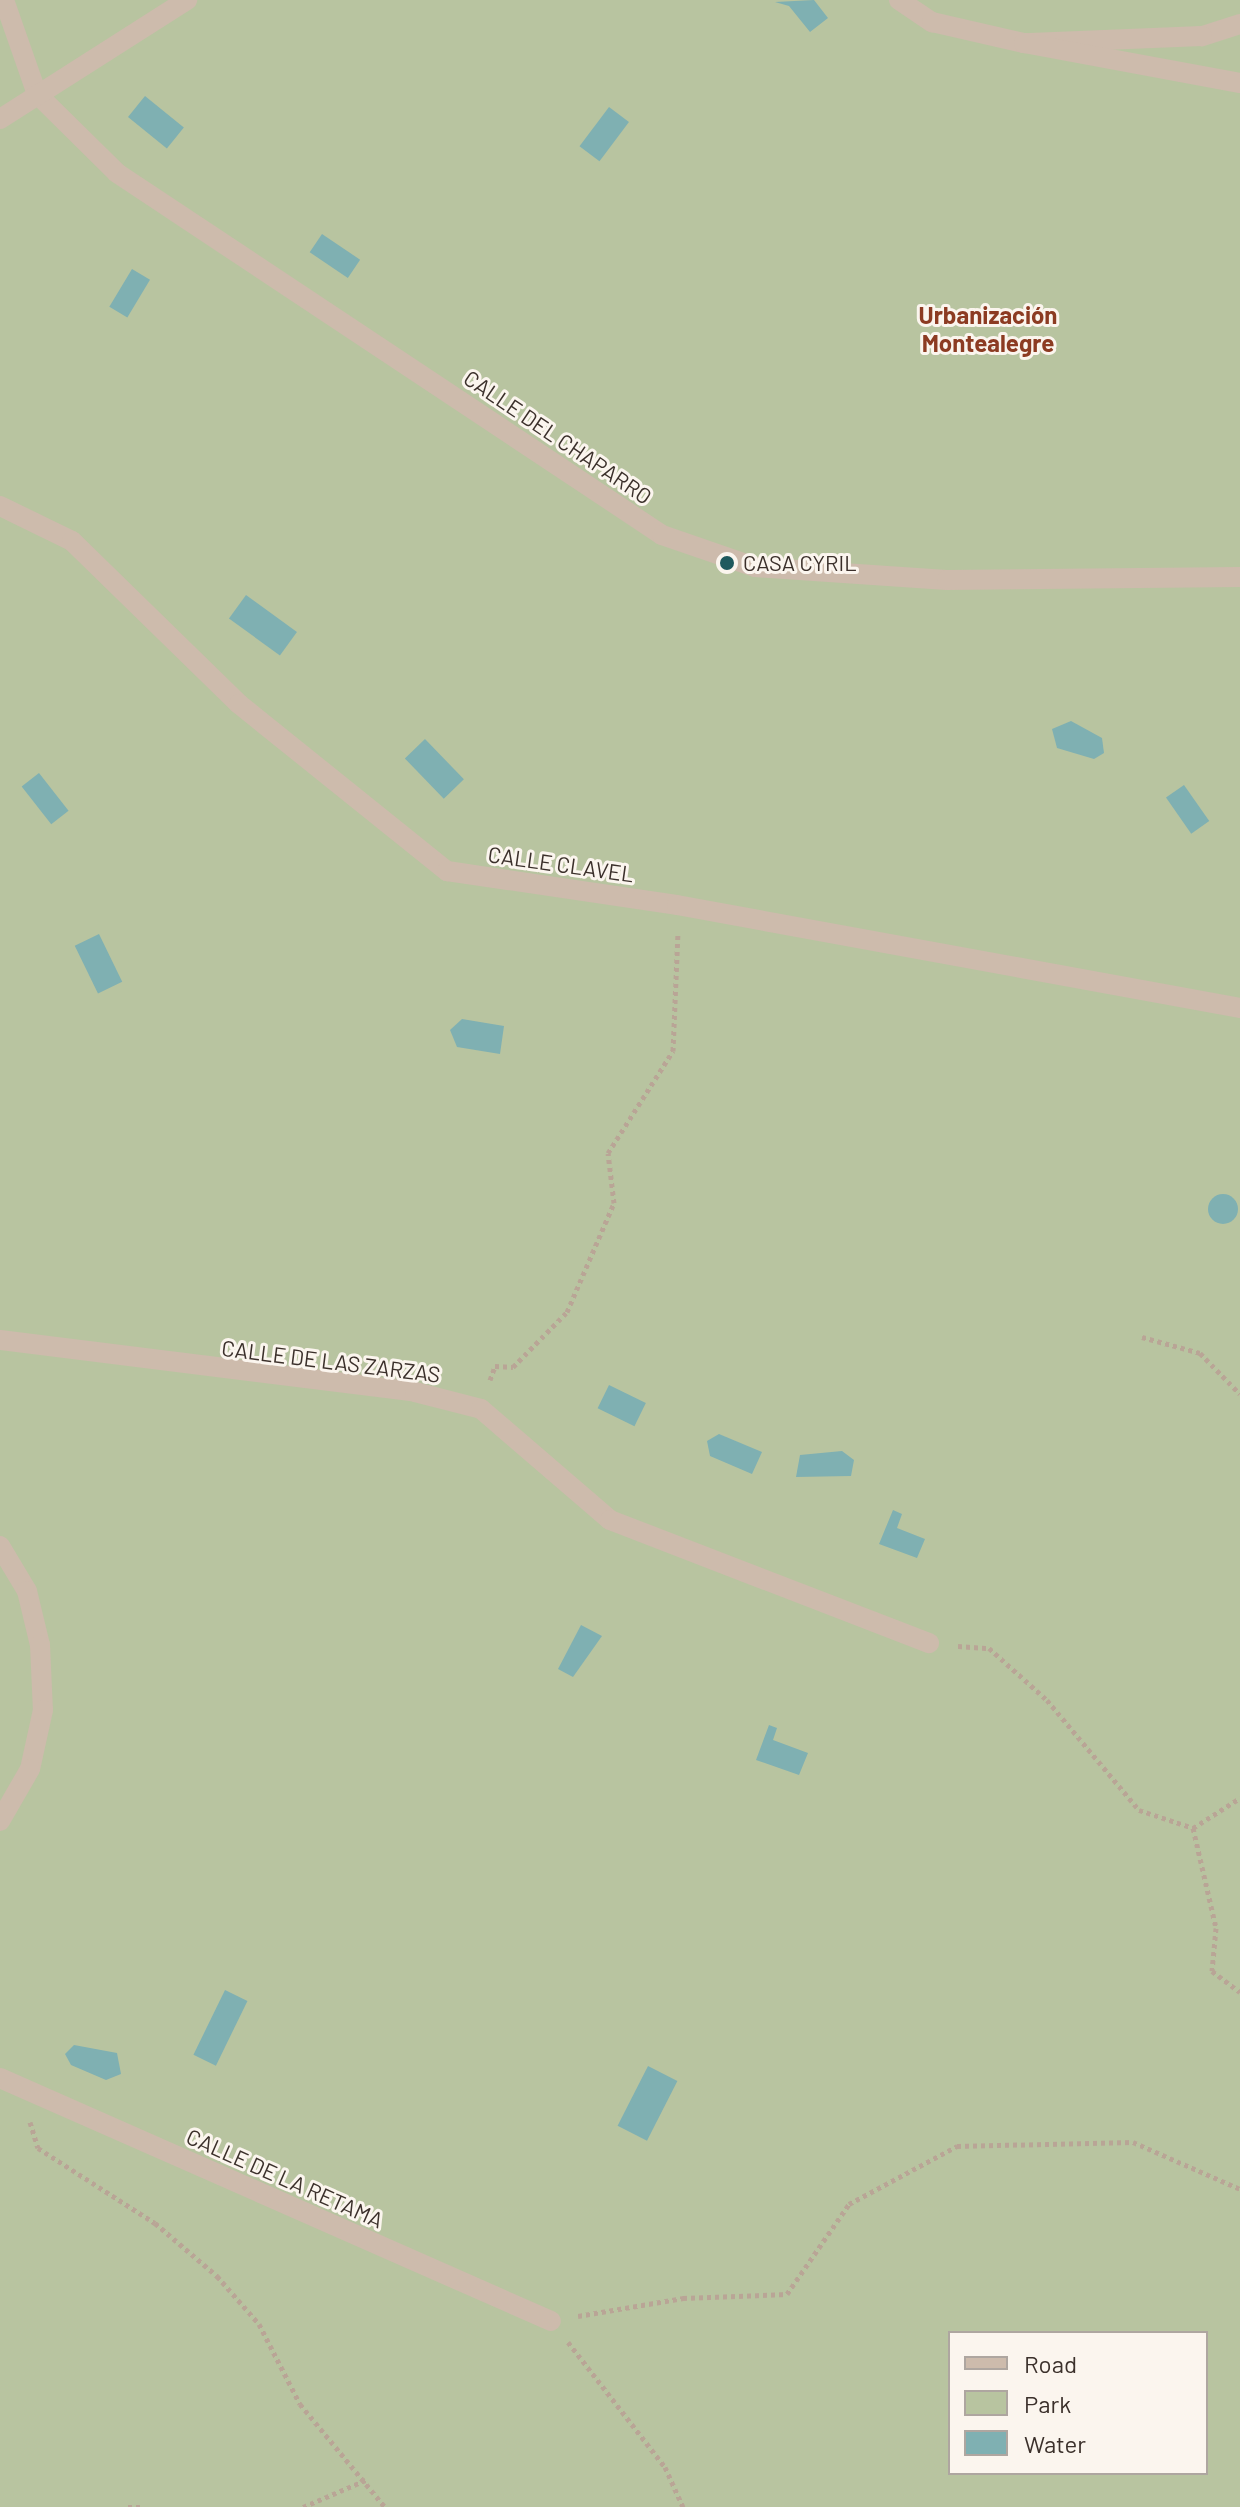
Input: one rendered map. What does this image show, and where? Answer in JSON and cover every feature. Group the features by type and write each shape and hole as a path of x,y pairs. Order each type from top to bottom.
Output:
{"street":[{"name":"CALLE DEL CHAPARRO","path":"4,0 37,94 117,173 662,535 755,567 947,580 1240,577"},
{"path":"0,119 187,0"},
{"path":"899,0 932,22 1024,43 1240,83"},
{"path":"1024,43 1202,36 1240,24"},
{"name":"CALLE CLAVEL","path":"0,506 72,541 239,704 447,871 677,905 1240,1008"},
{"name":"CALLE DE LAS ZARZAS","path":"0,1340 415,1392 481,1409 610,1520 929,1643"},
{"path":"0,1546 27,1591 40,1645 43,1710 30,1769 0,1821"},
{"name":"CALLE DE LA RETAMA","path":"0,2078 551,2321"}],"path":[{"path":"481,1409 495,1366 513,1367 567,1312 614,1203 608,1153 673,1051 677,905"},
{"path":"1142,1337 1200,1353 1240,1394"},
{"path":"929,1643 989,1648 1047,1700 1139,1810 1193,1828"},
{"path":"1193,1828 1240,1798"},
{"path":"1193,1828 1216,1928 1212,1971 1240,1992"},
{"path":"21,2088 38,2148 155,2223 217,2276 259,2324 300,2404 366,2480 385,2507"},
{"path":"683,2507 665,2467 551,2321 683,2298 787,2294 849,2204 957,2146 1133,2142 1240,2189"},
{"path":"303,2507 366,2480"},
{"path":"128,2507 140,2507"}],"green space":[{"path":"0,0 1240,0 1240,2507 0,2507"}],"water":[{"path":"814,0 828,18 810,32 789,6 775,2"},
{"path":"145,96 184,127 167,148 128,117"},
{"path":"609,107 629,122 599,161 580,146"},
{"path":"322,234 360,260 348,278 310,252"},
{"path":"132,269 150,280 127,318 109,307"},
{"path":"246,595 297,632 280,655 229,618"},
{"path":"1071,721 1102,738 1104,753 1094,759 1057,748 1052,729"},
{"path":"425,739 464,779 444,799 405,758"},
{"path":"39,773 69,811 51,824 22,787"},
{"path":"1184,785 1209,821 1191,834 1166,798"},
{"path":"99,934 122,982 98,993 75,946"},
{"path":"462,1019 504,1026 500,1054 457,1047 450,1030"},
{"path":"1223,1194 1234,1198 1238,1209 1234,1220 1223,1224 1212,1220 1208,1209 1212,1198"},
{"path":"609,1385 646,1403 634,1426 598,1408"},
{"path":"719,1434 762,1452 752,1474 710,1456 707,1441"},
{"path":"842,1451 854,1460 851,1476 796,1477 800,1455"},
{"path":"893,1510 902,1514 897,1528 925,1539 917,1558 879,1544"},
{"path":"581,1625 602,1636 573,1677 558,1669"},
{"path":"769,1725 777,1728 773,1740 808,1753 799,1775 756,1760"},
{"path":"225,1990 247,2001 216,2066 193,2055"},
{"path":"74,2045 117,2053 121,2074 106,2080 71,2065 65,2054"},
{"path":"648,2066 677,2081 647,2141 618,2126"}],"place":[{"name":"CASA CYRIL","path":"727,563"}],"district":[{"name":"Urbanización Montealegre","path":"988,329"}]}
